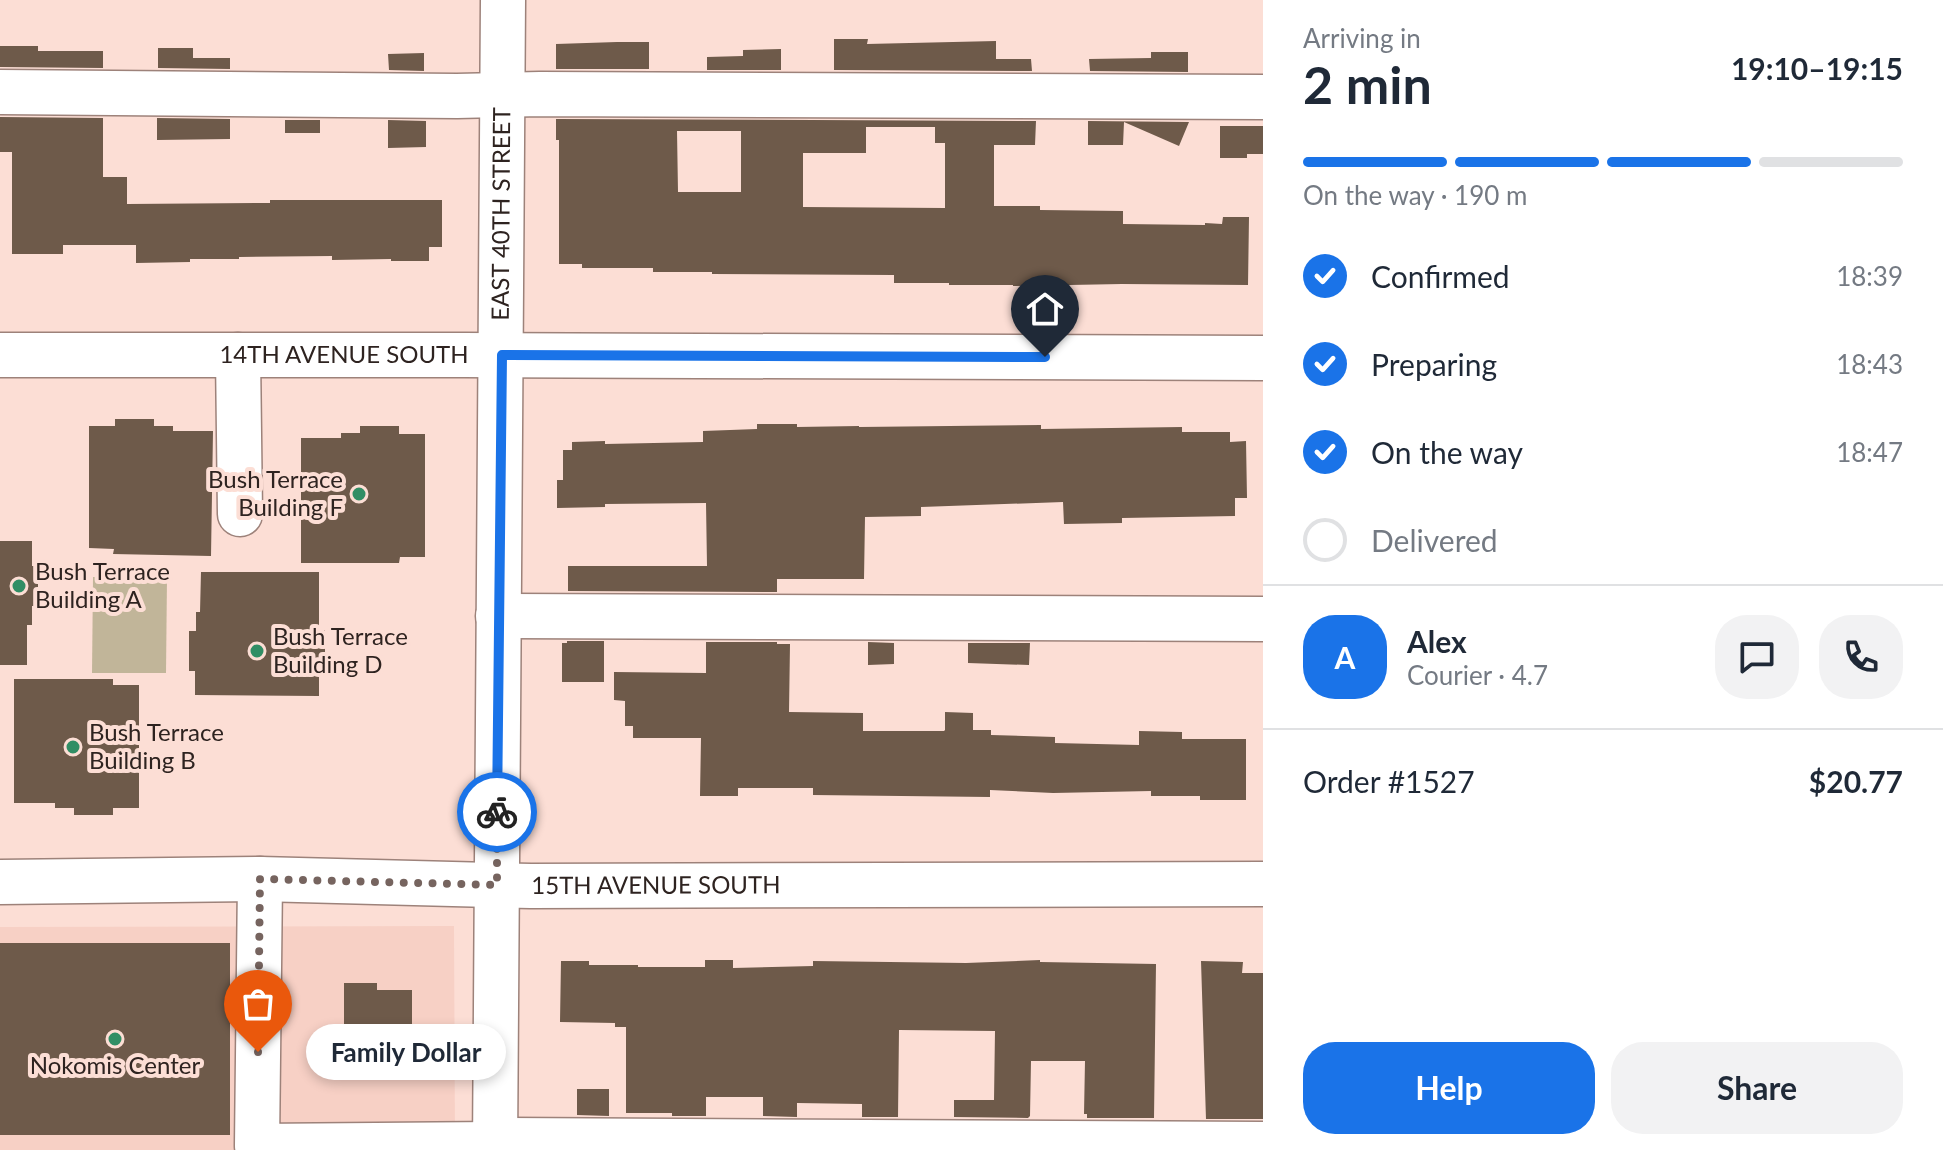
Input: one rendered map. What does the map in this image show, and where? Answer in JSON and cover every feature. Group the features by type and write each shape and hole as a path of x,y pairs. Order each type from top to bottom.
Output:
{"street":[{"name":"EAST 40TH STREET","path":"495,1145 503,0"},
{"path":"0,92 1263,97"},
{"name":"14TH AVENUE SOUTH","path":"0,355 1263,358"},
{"path":"238,355 240,514"},
{"path":"498,616 1263,619"},
{"path":"260,879 257,1146 1263,1144"},
{"name":"15TH AVENUE SOUTH","path":"0,882 260,879 497,885 1263,884"}],"shaded area":[{"path":"93,577 167,577 166,673 92,673"},
{"path":"454,926 455,1150 0,1150 0,927"}],"building":[{"path":"834,39 868,39 867,44 996,41 996,59 1031,59 1032,71 834,70"},
{"path":"649,42 649,69 556,69 556,44"},
{"path":"0,46 38,46 38,51 103,51 103,68 0,67"},
{"path":"158,48 193,48 193,58 230,58 230,69 158,68"},
{"path":"781,49 781,70 707,70 707,57 743,56 743,50"},
{"path":"1151,52 1188,52 1188,72 1090,71 1089,59 1151,58"},
{"path":"424,53 424,71 389,70 388,54"},
{"path":"0,117 103,118 103,177 127,177 127,204 442,200 442,247 429,247 429,261 332,260 332,256 136,263 136,245 63,245 63,254 12,254 12,152 0,152"},
{"path":"157,118 230,119 230,139 157,140"},
{"path":"556,119 1036,121 1035,145 994,145 994,206 1123,211 1123,224 1205,225 1222,224 1223,217 1249,217 1248,285 949,285 894,283 894,275 712,274 653,272 653,268 582,268 582,264 559,264 559,140 556,140","holes":["866,127 935,127 935,143 945,143 945,208 803,207 803,153 866,153","677,131 741,131 741,192 678,192"]},
{"path":"285,120 320,120 320,133 285,133"},
{"path":"388,120 426,121 426,147 388,148"},
{"path":"1088,121 1189,122 1179,146 1124,122 1123,145 1088,145"},
{"path":"1220,126 1263,126 1263,154 1247,154 1247,158 1220,158"},
{"path":"115,419 154,419 154,426 173,426 173,431 213,431 211,556 113,554 114,549 89,548 89,426 115,426"},
{"path":"757,424 797,424 797,427 1041,425 1041,429 1182,427 1182,432 1230,432 1230,442 1246,441 1247,498 1235,498 1235,516 1122,518 1122,523 1064,524 1063,502 921,507 921,516 865,517 864,579 777,579 777,592 568,591 568,566 707,566 706,503 557,508 557,480 563,480 563,450 572,450 572,442 703,442 703,431 757,429"},
{"name":"Bush Terrace Building F","path":"360,426 399,426 399,434 425,434 425,557 400,557 399,563 301,563 301,438 341,438 341,433 360,433"},
{"name":"Bush Terrace Building A","path":"0,541 32,541 32,566 38,566 38,606 32,606 32,625 27,625 27,665 0,665"},
{"name":"Bush Terrace Building D","path":"201,572 319,572 319,630 325,630 325,671 319,671 319,696 195,695 195,671 189,671 189,631 196,631 196,612 200,612"},
{"path":"604,641 604,682 562,682 562,643"},
{"path":"706,642 790,644 789,712 863,713 863,731 944,731 945,712 973,713 973,730 991,730 991,735 1055,737 1055,743 1139,745 1139,731 1182,732 1182,739 1246,739 1246,800 1151,796 1151,791 1053,793 990,790 990,797 813,795 813,788 738,788 738,796 700,796 701,738 633,738 633,726 625,726 625,701 614,700 614,672 706,673"},
{"path":"868,642 894,643 894,664 868,665"},
{"path":"968,643 1030,643 1029,665 968,663"},
{"name":"Bush Terrace Building B","path":"14,679 113,679 113,685 139,685 139,808 113,808 113,815 74,815 74,808 55,808 55,803 14,803"},
{"name":"Nokomis Center","path":"0,943 230,943 230,1135 0,1135"},
{"path":"705,960 733,960 733,968 813,966 813,961 966,963 1040,960 1156,964 1154,1118 1087,1118 1084,1114 1085,1061 1031,1061 1028,1118 954,1117 954,1100 994,1100 995,1031 899,1030 898,1117 862,1117 862,1104 797,1103 797,1117 763,1116 763,1097 706,1097 706,1116 626,1113 626,1027 615,1027 615,1023 560,1022 561,961 589,961 589,965 705,967"},
{"path":"1201,961 1243,962 1242,973 1263,973 1263,1119 1206,1119"},
{"path":"344,983 377,983 377,990 412,990 412,1070 344,1070"},
{"path":"577,1089 609,1089 609,1116 577,1115"}],"way so far":[{"path":"258,1052 260,879 497,885 497,812"}],"place":[{"name":"Bush Terrace Building F","path":"359,494"},
{"name":"Bush Terrace Building A","path":"19,586"},
{"name":"Bush Terrace Building D","path":"257,651"},
{"name":"Bush Terrace Building B","path":"73,747"},
{"name":"Nokomis Center","path":"115,1039"},
{"name":"Family Dollar","path":"258,1052"}],"route":[{"path":"497,812 502,355 1045,357"}]}
